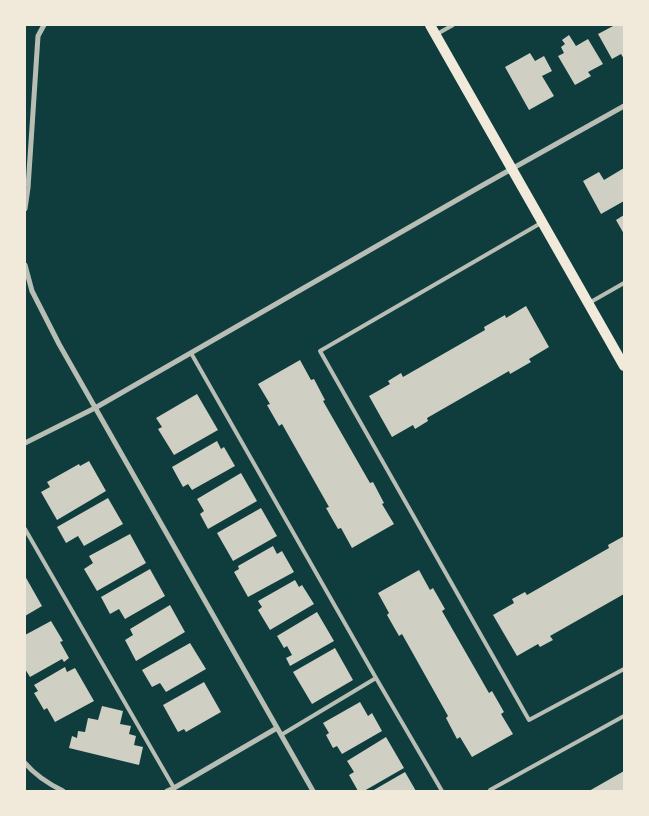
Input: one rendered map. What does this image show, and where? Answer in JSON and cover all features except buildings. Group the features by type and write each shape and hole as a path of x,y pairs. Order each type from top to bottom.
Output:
{"main road":[{"path":"430,25 624,366"}],"street":[{"path":"25,209 38,36 44,25"},
{"path":"25,443 95,408 624,106"},
{"path":"25,266 32,291 58,344 313,791"},
{"path":"167,791 277,728"},
{"path":"25,763 50,785 63,791"}],"lane":[{"path":"436,35 453,25"},
{"path":"542,222 320,351 529,720 624,669"},
{"path":"589,304 624,283"},
{"path":"191,353 442,791"},
{"path":"25,529 174,788"},
{"path":"282,735 376,678"},
{"path":"490,791 624,716"}]}
